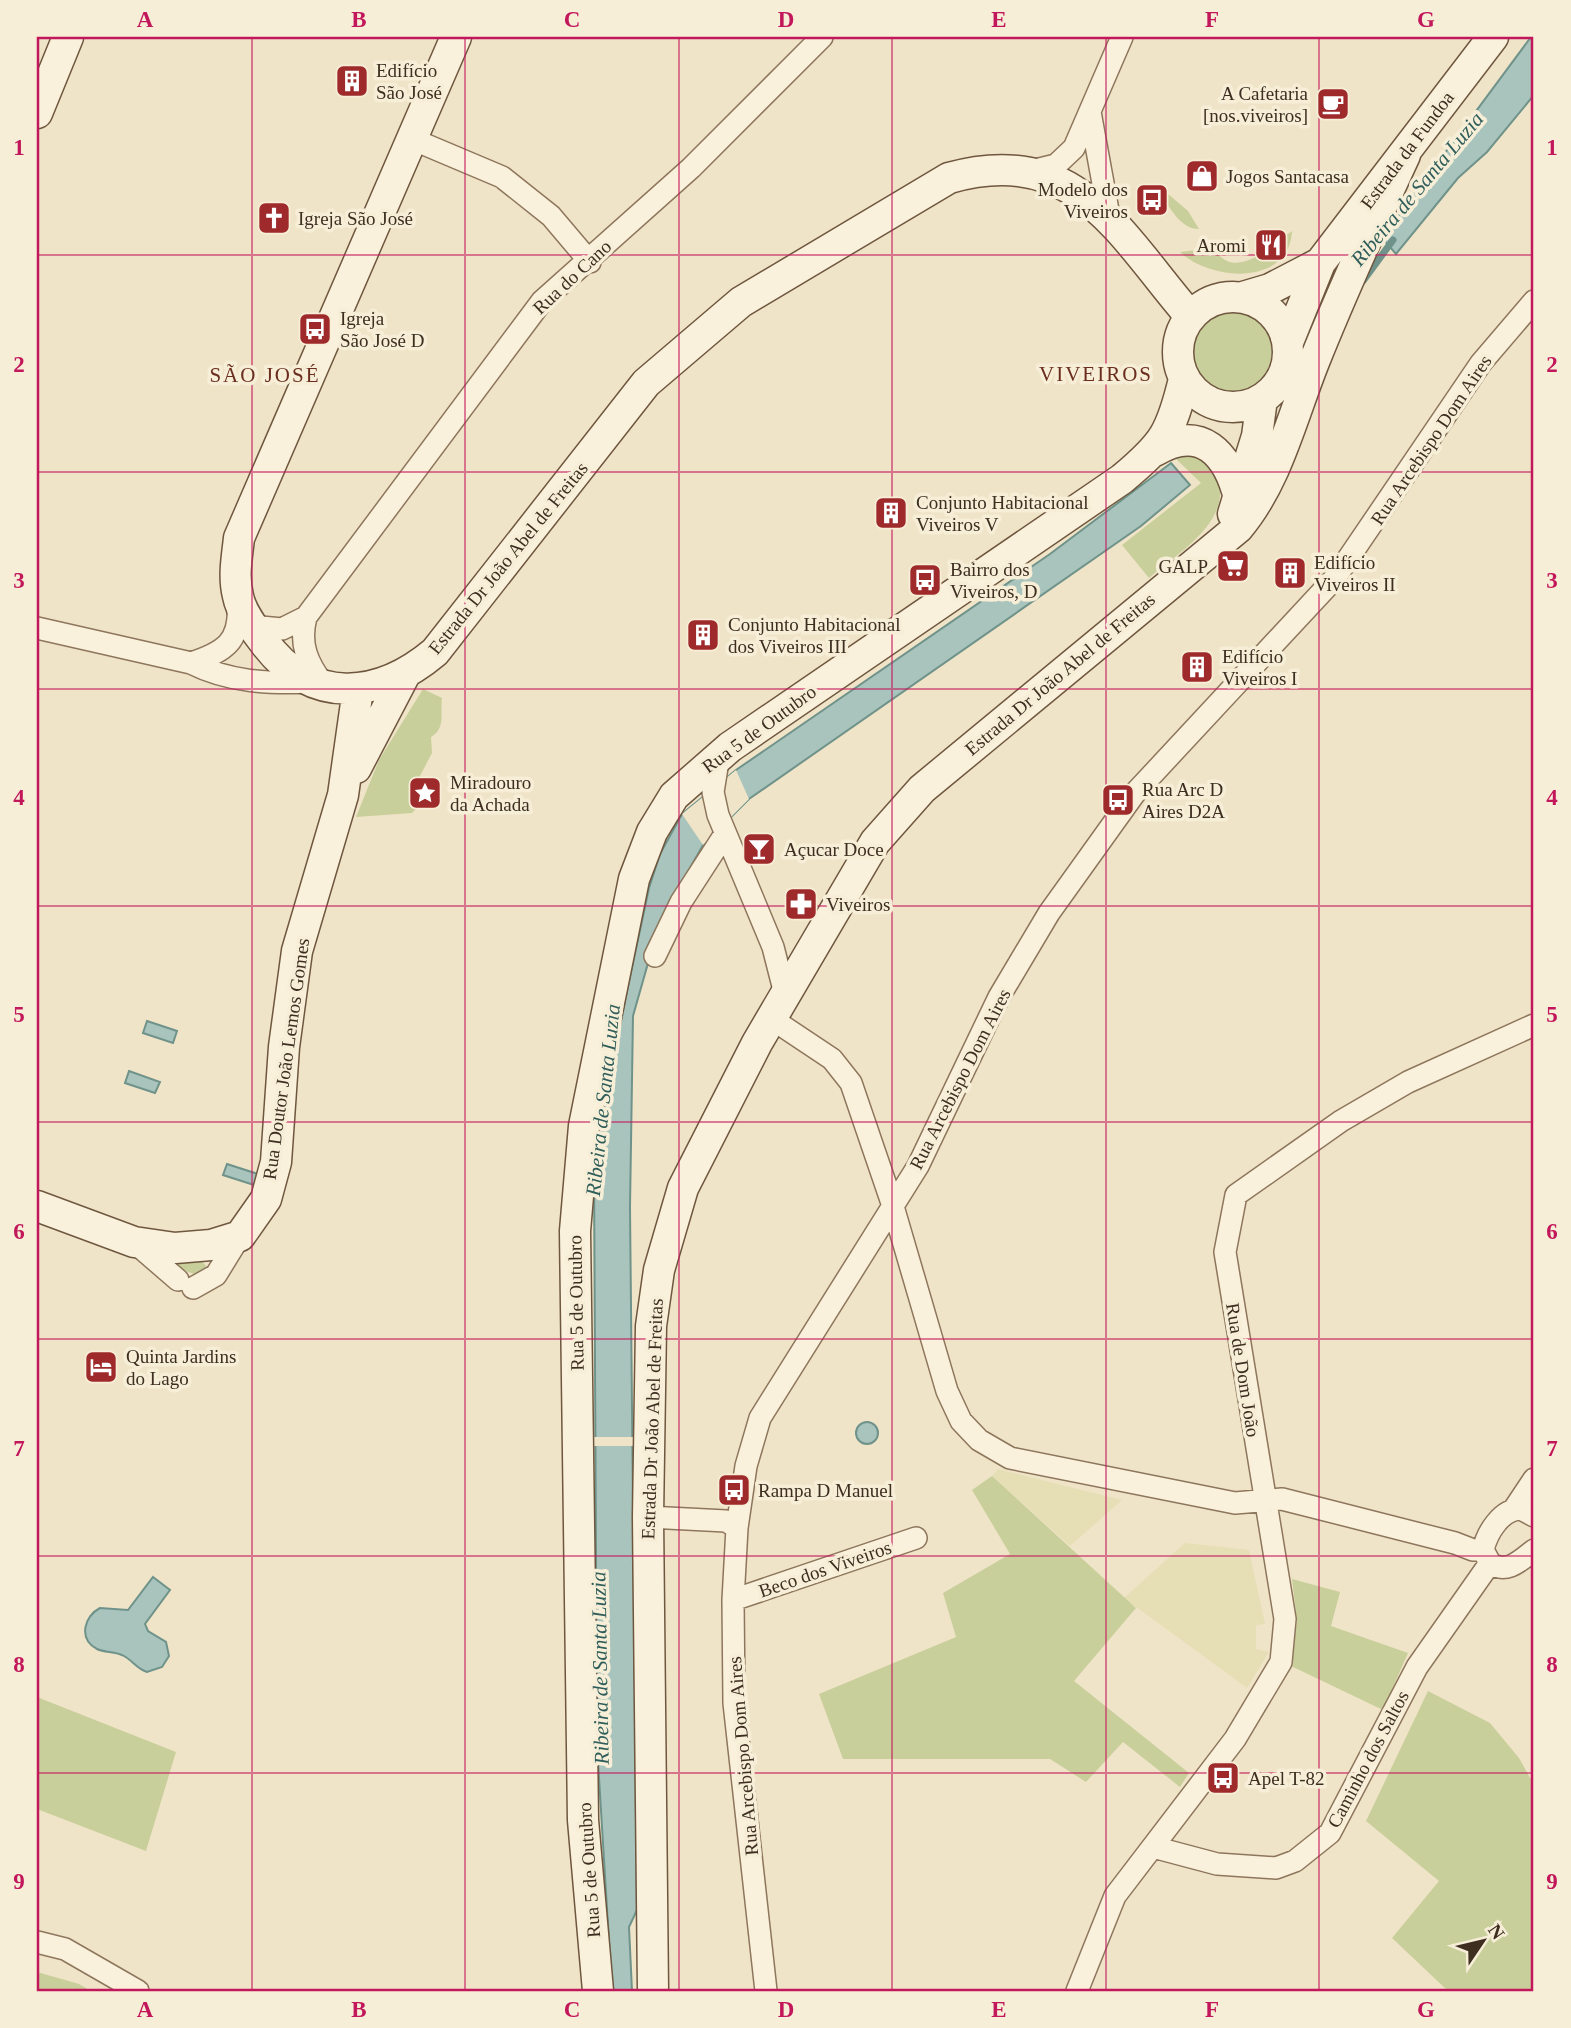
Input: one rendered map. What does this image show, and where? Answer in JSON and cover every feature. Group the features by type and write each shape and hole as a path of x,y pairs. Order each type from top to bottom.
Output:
{"main road":[{"path":"37,113 68,37"},
{"name":"Estrada Dr João Abel de Freitas","path":"456,37 239,538 235,565 238,598 252,626 276,659 317,684 358,689 404,676 435,652 646,383 741,302 949,178 976,170 1025,173 1072,188 1102,209 1190,316"},
{"name":"Estrada da Fundoa","path":"1288,342 1320,263 1493,37"},
{"name":"Estrada Dr João Abel de Freitas","path":"653,1991 648,1517 651,1326 659,1269 671,1224 693,1165 778,1007 875,842 922,789 1251,513 1273,470 1355,262 1405,155"},
{"name":"Estrada da Fundoa","path":"1243,297 1270,289 1320,263"},
{"path":"1243,297 1256,301 1277,318 1288,342 1284,375 1262,399 1241,407 1219,406 1200,397 1184,379 1178,361 1178,345 1190,316 1214,299 1243,297"},
{"name":"Rua 5 de Outubro","path":"598,1991 583,1820 575,1231 583,1126 634,879 652,832 674,796 719,755 1122,479 1154,451 1175,414 1184,379"},
{"name":"Estrada Dr João Abel de Freitas","path":"1210,550 1231,519 1239,498 1257,436 1262,399"},
{"path":"1154,451 1177,441 1195,441 1213,448 1231,470 1239,498"},
{"name":"Rua Doutor João Lemos Gomes","path":"343,795 404,676"},
{"name":"Rua Doutor João Lemos Gomes","path":"37,1206 134,1242 174,1248 211,1245 240,1236 266,1199 276,1162 284,1047 297,951 343,795 358,689"}],"street":[{"name":"Rua do Cano","path":"306,617 512,337 542,301 590,262 755,107 822,37"},
{"path":"1025,173 1056,165 1074,148 1122,37"},
{"path":"1090,112 1102,209"},
{"path":"412,139 502,177 551,216 590,262"},
{"name":"Rua Arcebispo Dom Aires","path":"766,1991 734,1703 733,1600 737,1528 746,1466 760,1418 892,1203 918,1166 999,997 1049,913 1135,793 1335,578 1481,363 1534,301"},
{"path":"191,663 211,657 233,638 240,626 238,598"},
{"path":"252,626 282,629 306,617"},
{"path":"37,628 191,663 208,671 265,684 317,684 308,665 302,633 306,617"},
{"path":"719,755 713,792 725,834 774,950 778,1007 832,1059 851,1083 892,1203 947,1391 961,1421 979,1440 1010,1458 1235,1503 1282,1499 1455,1543 1486,1557 1495,1566 1514,1566 1534,1550"},
{"path":"654,956 681,902 725,834"},
{"path":"774,950 797,952 814,946"},
{"name":"Rua de Dom João","path":"1077,1991 1115,1895 1235,1739 1281,1662 1285,1619 1225,1252 1236,1195 1341,1121 1408,1082 1534,1025"},
{"name":"Rua Doutor João Lemos Gomes","path":"134,1242 186,1284 216,1275 240,1236"},
{"path":"1524,1512 1534,1479"},
{"name":"Caminho dos Saltos","path":"1153,1847 1217,1864 1268,1867 1295,1861 1330,1833 1417,1667 1473,1586 1486,1557 1493,1527 1524,1512"},
{"path":"648,1517 726,1521 737,1528"},
{"name":"Beco dos Viveiros","path":"733,1600 916,1538"},
{"path":"37,1942 65,1950 138,1991"}],"shaded area":[{"path":"998,1469 1122,1500 1070,1546 992,1476"},
{"path":"1185,1543 1249,1550 1265,1624 1256,1625 1256,1649 1269,1652 1247,1688 1124,1598"}],"green space":[{"path":"1167,193 1188,211 1199,229 1187,226 1178,218 1162,197"},
{"path":"1292,231 1288,249 1277,262 1263,270 1228,273 1193,262 1180,252 1205,249 1206,254 1208,250 1215,249 1223,259 1243,262 1264,252"},
{"path":"1224,311 1240,311 1261,322 1272,343 1272,359 1261,380 1240,391 1224,391 1210,385 1198,373 1192,359 1192,343 1198,329 1210,317"},
{"path":"1185,455 1203,459 1214,468 1220,489 1218,505 1212,520 1202,533 1149,578 1122,545 1201,483 1175,458"},
{"path":"423,689 442,698 441,725 431,737 432,753 420,776 425,786 423,802 412,813 356,817 379,760"},
{"path":"201,1260 206,1266 201,1276 182,1270 177,1263"},
{"path":"992,1476 1136,1608 1074,1681 1189,1773 1180,1787 1123,1742 1086,1782 1050,1759 843,1759 819,1694 956,1637 943,1593 1010,1554 972,1490"},
{"path":"1292,1579 1340,1592 1331,1626 1408,1653 1383,1710 1291,1666 1297,1621"},
{"path":"1428,1691 1490,1723 1519,1758 1534,1785 1534,1991 1448,1991 1392,1938 1439,1881 1366,1821"},
{"path":"37,1697 176,1752 146,1851 37,1809"},
{"path":"37,1972 79,1984 91,1991 37,1991"}],"water":[{"path":"1531,37 1534,37 1534,95 1487,152 1458,178 1396,254 1382,238"},
{"path":"1171,463 1190,485 1141,526 749,799 703,845 660,921 633,1016 630,1207 637,1910 629,1927 632,1991 612,1991 597,1745 594,1172 599,1122 649,888 660,854 682,814 736,770 1050,554"},
{"path":"147,1021 177,1031 173,1043 143,1033"},
{"path":"129,1071 160,1082 155,1093 125,1083"},
{"path":"227,1164 258,1174 254,1185 223,1175"},
{"path":"867,1422 875,1425 878,1433 875,1441 867,1444 859,1441 856,1433 859,1425"},
{"path":"153,1577 170,1590 145,1624 148,1631 166,1642 169,1656 162,1667 147,1672 121,1654 103,1651 91,1645 87,1640 85,1628 90,1616 100,1608 128,1610"}],"pier":[{"path":"736,770 749,799 703,845 682,814"},
{"path":"594,1437 634,1437 634,1446 594,1446"}],"waterway":[{"name":"Ribeira de Santa Luzia","path":"1363,281 1393,240"}],"place":[{"name":"Edifício São José","path":"352,81"},
{"name":"A Cafetaria [nos.viveiros]","path":"1333,104"},
{"name":"Jogos Santacasa","path":"1202,176"},
{"name":"Modelo dos Viveiros","path":"1152,200"},
{"name":"Igreja São José","path":"274,218"},
{"name":"Aromi","path":"1271,245"},
{"name":"Igreja São José D","path":"315,329"},
{"name":"Conjunto Habitacional Viveiros V","path":"891,513"},
{"name":"GALP","path":"1233,566"},
{"name":"Edifício Viveiros II","path":"1290,573"},
{"name":"Bairro dos Viveiros, D","path":"925,580"},
{"name":"Conjunto Habitacional dos Viveiros III","path":"703,635"},
{"name":"Edifício Viveiros I","path":"1197,667"},
{"name":"Miradouro da Achada","path":"425,793"},
{"name":"Rua Arc D Aires D2A","path":"1118,800"},
{"name":"Açucar Doce","path":"759,849"},
{"name":"Viveiros","path":"801,904"},
{"name":"Quinta Jardins do Lago","path":"101,1367"},
{"name":"Rampa D Manuel","path":"734,1490"},
{"name":"Apel T-82","path":"1223,1778"}],"district":[{"name":"VIVEIROS","path":"1096,374"},
{"name":"SÃO JOSÉ","path":"265,375"}]}
